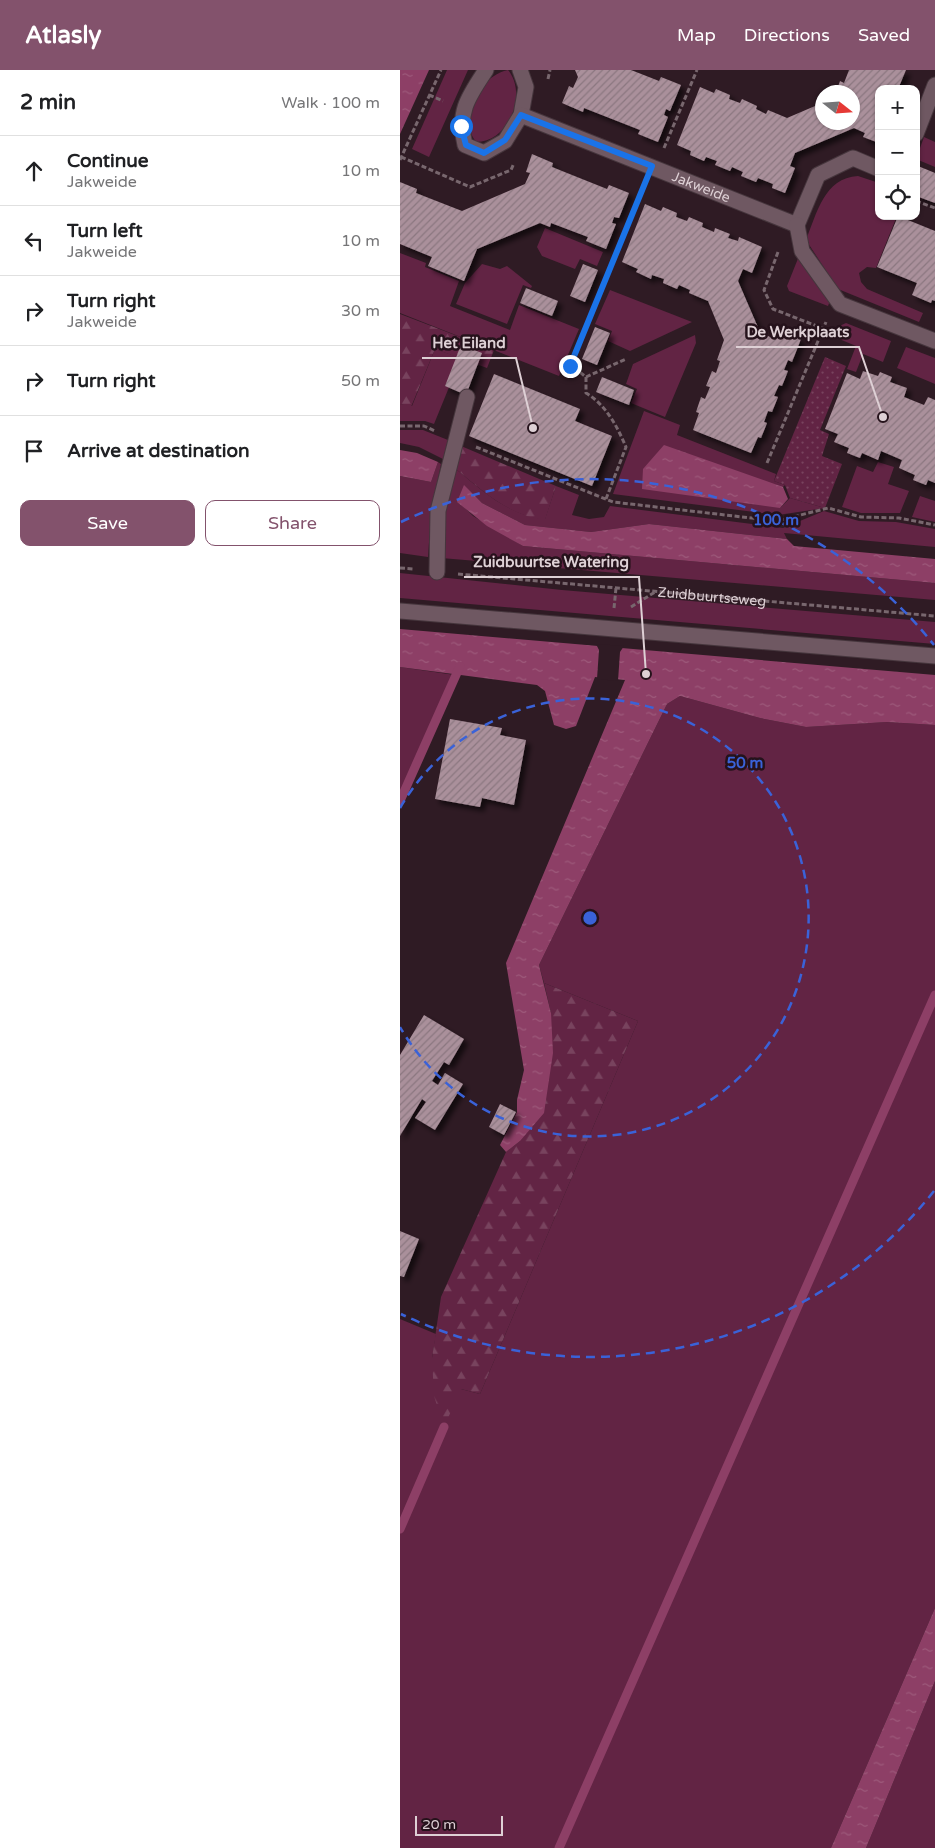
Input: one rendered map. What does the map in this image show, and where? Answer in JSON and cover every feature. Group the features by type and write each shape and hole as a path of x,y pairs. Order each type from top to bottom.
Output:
{"street":[{"path":"486,70 469,96 461,126 466,145 484,153 505,140 521,115 526,87 520,70"},
{"path":"918,130 935,85"},
{"name":"Jakweide","path":"521,115 652,166 797,226"},
{"path":"875,167 853,158 818,175 797,226 802,251 840,304 935,341"},
{"path":"437,572 438,511 467,397"},
{"path":"400,611 612,631 750,640 935,656"}],"path":[{"path":"400,160 441,70"},
{"path":"586,377 570,366 652,166 659,160 697,70"},
{"path":"920,202 935,208"},
{"path":"797,226 785,234 764,290 773,309 822,328"},
{"path":"767,463 822,328 840,304"},
{"path":"586,377 626,359"},
{"path":"586,377 586,393 599,401 619,431 626,446 606,499"},
{"path":"400,426 424,426 613,502 777,521 828,508 860,517 899,518 935,525"},
{"name":"Zuidbuurtseweg","path":"400,568 935,616"},
{"path":"615,600 616,588"},
{"path":"627,609 656,592"}],"green space":[{"path":"447,70 468,70 429,157 412,149"},
{"path":"508,70 514,80 516,91 512,115 506,126 498,134 488,140 476,142 471,132 469,121 474,99 488,80"},
{"path":"924,137 935,142 935,167 920,161 920,148"},
{"path":"858,176 875,182 875,220 895,220 876,268 867,267 859,273 861,282 867,289 923,313 919,322 838,289 806,240 823,199 837,183 846,178"},
{"path":"545,228 603,252 597,266 580,259 575,269 542,256 537,247"},
{"path":"400,253 426,263 425,267 459,281 450,306 510,330 519,305 579,329 559,376 400,313"},
{"path":"799,256 830,301 828,306 789,291 787,286"},
{"path":"482,264 500,269 507,266 532,286 531,288 523,285 507,324 456,304 465,283"},
{"path":"610,290 692,322 630,351 608,341 612,331 595,324"},
{"path":"400,314 494,350 487,368 435,349 411,407 400,404"},
{"path":"846,323 891,341 883,362 863,354 856,372 847,369 856,346 832,336 835,328"},
{"path":"695,335 696,343 665,417 631,403 637,389 626,384 633,364"},
{"path":"906,347 935,358 935,384 897,368"},
{"path":"435,349 461,358 434,424 425,421 400,421 400,404 412,406"},
{"path":"825,357 846,366 820,430 829,434 822,456 842,464 825,508 790,498 785,485 774,481"},
{"path":"644,411 680,425 677,435 776,474 774,481 785,485 783,487 780,508 790,498 825,508 778,515 613,494"},
{"path":"400,430 423,430 448,440 443,459 419,447 400,443"},
{"path":"461,446 556,486 545,520 532,518 508,508 486,494 456,469"},
{"path":"438,462 441,464 431,514 428,557 400,553 400,476 431,482"},
{"path":"878,462 894,467 888,484 909,491 900,513 861,513 842,507 857,466 873,472"},
{"path":"456,469 486,494 508,508 532,517 545,519 556,486 579,495 572,515 589,519 604,517 610,506 783,528 824,511 859,521 896,522 935,529 935,547 784,533 787,539 649,524 591,532 525,525 482,503 464,486 465,508 473,516 523,546 935,583 935,600 441,558 443,517"},
{"path":"920,496 935,501 935,522 912,517"},
{"path":"400,573 562,590 935,622 935,644 400,598"},
{"path":"400,667 455,675 400,801"},
{"path":"680,696 760,718 806,727 887,722 935,725 935,1608 831,1848 400,1848 400,1319 436,1334 432,1358 461,1389 480,1394 638,1021 544,983 539,965 667,704"},
{"path":"544,983 638,1021 480,1394 461,1389 444,1427 434,1396 432,1358 441,1297 506,1152 520,1141 551,1013"},
{"path":"935,1681 935,1848 866,1848"}],"water":[{"path":"400,70 429,70 400,134"},
{"path":"664,445 783,487 788,499 780,508 642,489 643,469"},
{"path":"400,450 417,453 438,462 431,482 400,476"},
{"path":"464,485 482,503 525,525 591,532 649,524 787,539 794,546 935,559 935,583 523,546 487,526 457,502"},
{"path":"400,629 935,675 935,725 887,722 806,727 760,718 680,696 667,704 539,965 551,1013 553,1053 544,1113 520,1141 506,1152 500,1145 517,1112 517,1100 524,1070 506,963 625,680 595,677 576,726 566,729 554,725 545,691 537,685 400,667"},
{"path":"935,1608 935,1681 866,1848 831,1848"}],"pier":[{"path":"596,644 624,646 620,652 618,681 597,679 599,650"}],"building":[{"path":"575,70 631,70 659,81 661,77 681,85 670,111 666,109 664,115 668,117 658,142 638,134 640,130 584,108 583,112 562,103 569,86 573,88 578,77"},
{"path":"849,70 906,70 900,85 875,85 875,142 863,137 865,133 858,130 860,130 860,85 839,85 840,81 844,83"},
{"path":"700,87 714,93 716,89 730,95 729,99 740,103 742,99 757,106 756,109 766,114 768,110 787,118 815,106 815,130 849,130 795,153 790,166 795,168 785,193 772,188 773,184 758,178 756,182 741,176 743,172 732,167 730,171 715,165 717,161 706,157 704,161 690,155 691,151 677,145"},
{"path":"532,154 553,163 552,167 607,189 609,185 629,193 619,218 614,217 612,223 616,224 606,249 586,241 588,237 551,223 550,227 540,223 477,249 464,281 428,266 432,257 400,244 400,182 417,189 416,193 462,211 525,184 530,173 526,172"},
{"path":"920,167 935,173 935,203 920,197"},
{"path":"645,204 661,211 663,207 677,213 676,217 687,221 689,217 703,223 702,227 714,232 715,228 730,234 728,238 738,241 739,237 762,247 752,273 743,269 738,281 760,332 772,338 776,328 801,339 792,362 788,360 784,370 788,371 782,386 779,385 774,396 778,397 772,412 768,411 764,422 767,423 761,438 758,437 751,453 693,430 699,413 696,412 701,397 705,399 710,387 706,386 712,371 716,373 720,361 717,360 724,340 708,301 689,293 690,290 679,285 677,289 663,283 664,279 652,275 651,279 636,272 638,269 622,262"},
{"path":"896,220 908,220 935,231 935,301 932,300 931,303 912,295 917,283 877,267"},
{"path":"583,264 598,270 585,302 570,296"},
{"path":"526,288 558,301 552,316 520,303"},
{"path":"595,327 610,333 597,365 582,359"},
{"path":"461,345 482,353 466,395 445,386"},
{"path":"863,371 878,376 880,372 892,377 890,382 907,388 904,397 924,405 928,397 935,400 935,483 928,480 926,485 913,480 915,475 899,468 902,460 881,451 878,460 862,453 860,458 847,453 849,448 834,442 838,434 825,429 847,373 860,379"},
{"path":"494,374 580,409 575,421 612,436 592,486 469,436"},
{"path":"602,377 634,390 629,405 596,392"},
{"path":"450,719 502,728 500,735 526,740 514,805 482,798 480,807 435,799"},
{"path":"424,1015 464,1039 449,1065 444,1062 432,1081 438,1085 445,1073 463,1084 435,1130 415,1118 426,1102 422,1099 400,1136 400,1055"},
{"path":"500,1104 516,1112 504,1135 489,1127"},
{"path":"400,1231 419,1239 404,1277 400,1276"}],"waterway":[{"path":"400,801 460,666"},
{"path":"559,1848 935,995"},
{"path":"400,1529 444,1427"}],"place":[{"name":"De Werkplaats","path":"883,417"},
{"name":"Het Eiland","path":"533,428"},
{"name":"Zuidbuurtse Watering","path":"646,674"}],"route":[{"path":"461,126 466,145 484,153 505,140 521,115 652,166 570,366"}]}
